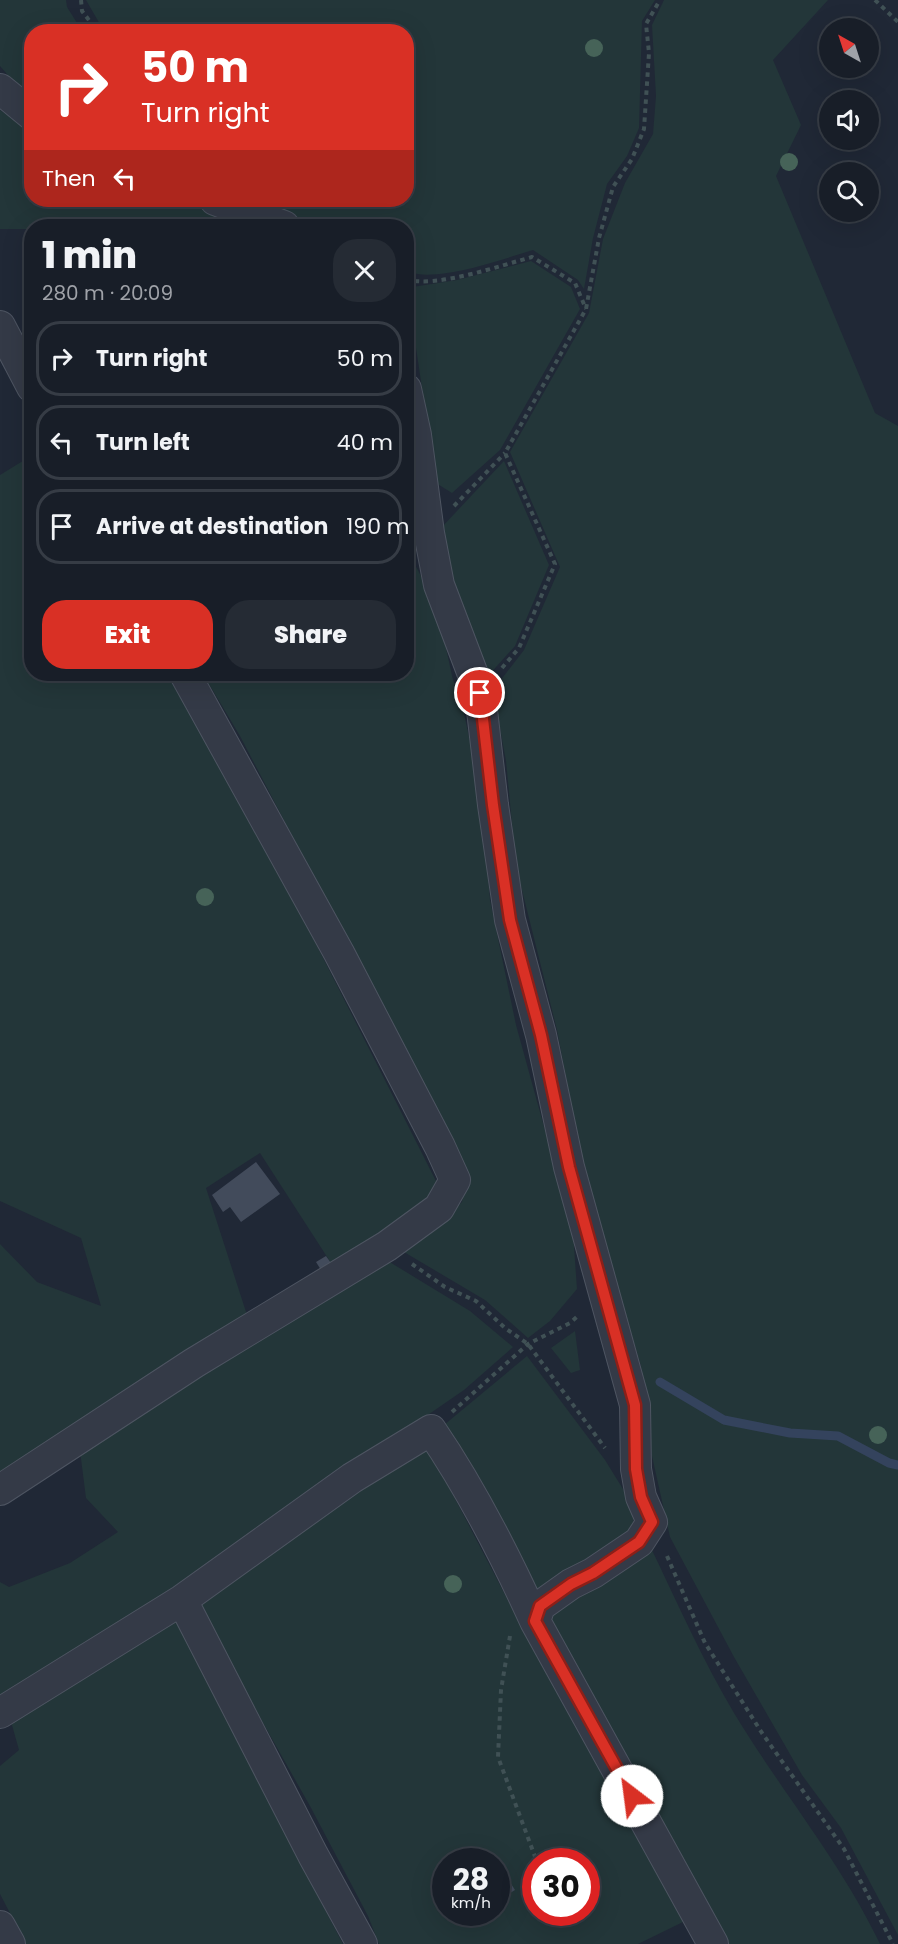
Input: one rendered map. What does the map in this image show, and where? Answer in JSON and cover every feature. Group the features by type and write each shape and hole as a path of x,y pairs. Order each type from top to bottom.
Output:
{"street":[{"path":"0,89 24,108"},
{"path":"234,207 265,219"},
{"path":"0,326 24,372"},
{"path":"414,426 429,533 439,585 480,693 510,920 541,1035 569,1167 635,1405 636,1469 641,1497 652,1522 639,1542 593,1573 571,1584 540,1606 532,1615"},
{"path":"0,1490 194,1364 387,1246 439,1208 454,1180 440,1147 339,953 189,681"},
{"path":"0,1713 182,1600 352,1479 431,1430 466,1483 532,1615 713,1944"},
{"path":"182,1600 313,1855 362,1944"},
{"path":"0,1926 10,1944"}],"path":[{"path":"81,0 82,11 92,24"},
{"path":"429,533 505,453 586,309 599,238 613,187 632,159 644,129 649,53 646,24 660,0"},
{"path":"875,0 898,22"},
{"path":"414,282 463,275 532,257 575,283 586,309"},
{"path":"480,693 519,648 555,564 505,453"},
{"path":"387,1246 445,1287 476,1301 505,1328 528,1344 608,1452"},
{"path":"431,1430 528,1344 570,1323 604,1292"},
{"path":"652,1522 705,1643 762,1733 844,1849 893,1944"},
{"path":"532,1615 513,1626 508,1644 501,1690 498,1757 532,1848"}],"shaded area":[{"path":"0,0 66,0 67,7 78,24 24,24 24,94 0,66"},
{"path":"86,0 655,0 642,21 639,128 627,156 607,184 593,238 584,289 578,280 533,250 469,269 434,274 414,273 414,219 299,219 272,207 414,207 414,24 100,24"},
{"path":"664,0 828,0 773,60 801,125 776,176 875,413 898,426 898,1935 841,1828 802,1775 734,1657 670,1537 652,1456 641,1366 586,1183 557,1030 516,866 506,761 493,690 524,650 560,567 510,452 589,313 603,239 625,183 653,134 656,96 652,25"},
{"path":"0,110 24,127 24,207 205,207 233,219 24,219 24,229 0,229"},
{"path":"531,261 571,287 580,309 500,450 452,493 436,483 414,334 414,287 457,280"},
{"path":"24,460 24,681 177,681 242,809 313,938 437,1183 425,1205 373,1242 331,1263 260,1153 206,1188 247,1315 0,1478 0,1244 37,1282 101,1306 81,1238 0,1201 0,475"},
{"path":"504,461 549,565 515,646 488,676 461,603 441,528"},
{"path":"414,563 428,589 442,630 453,680 461,699 482,799 490,900 516,1025 573,1232 577,1289 550,1321 528,1338 485,1300 404,1252 442,1222 462,1202 468,1173 240,736 207,681 414,681"},
{"path":"388,1261 470,1311 513,1347 464,1390 174,1590 0,1699 0,1582 9,1587 70,1563 118,1532 86,1498 80,1451"},
{"path":"575,1331 580,1370 571,1373 551,1348"},
{"path":"527,1356 605,1460 631,1502 634,1526 625,1540 533,1591 444,1425"},
{"path":"426,1443 524,1631 637,1833 683,1922 638,1944 379,1944 368,1916 310,1806 198,1608 203,1596"},
{"path":"650,1546 722,1693 752,1742 829,1855 880,1944 727,1944 548,1623 556,1605"},
{"path":"177,1614 244,1738 268,1801 343,1944 26,1944 0,1894 0,1766 19,1750 10,1718"}],"building":[{"path":"256,1162 280,1194 241,1222 230,1207 223,1212 212,1195"},
{"path":"326,1256 331,1263 321,1270 316,1262"},
{"path":"510,1882 515,1890 510,1893"}],"waterway":[{"path":"660,1382 724,1420 790,1433 838,1436 889,1463 898,1465"}],"route":[{"path":"480,693 510,920 541,1035 569,1167 635,1405 636,1469 641,1497 652,1522 639,1542 540,1606 535,1621 632,1796"}]}
